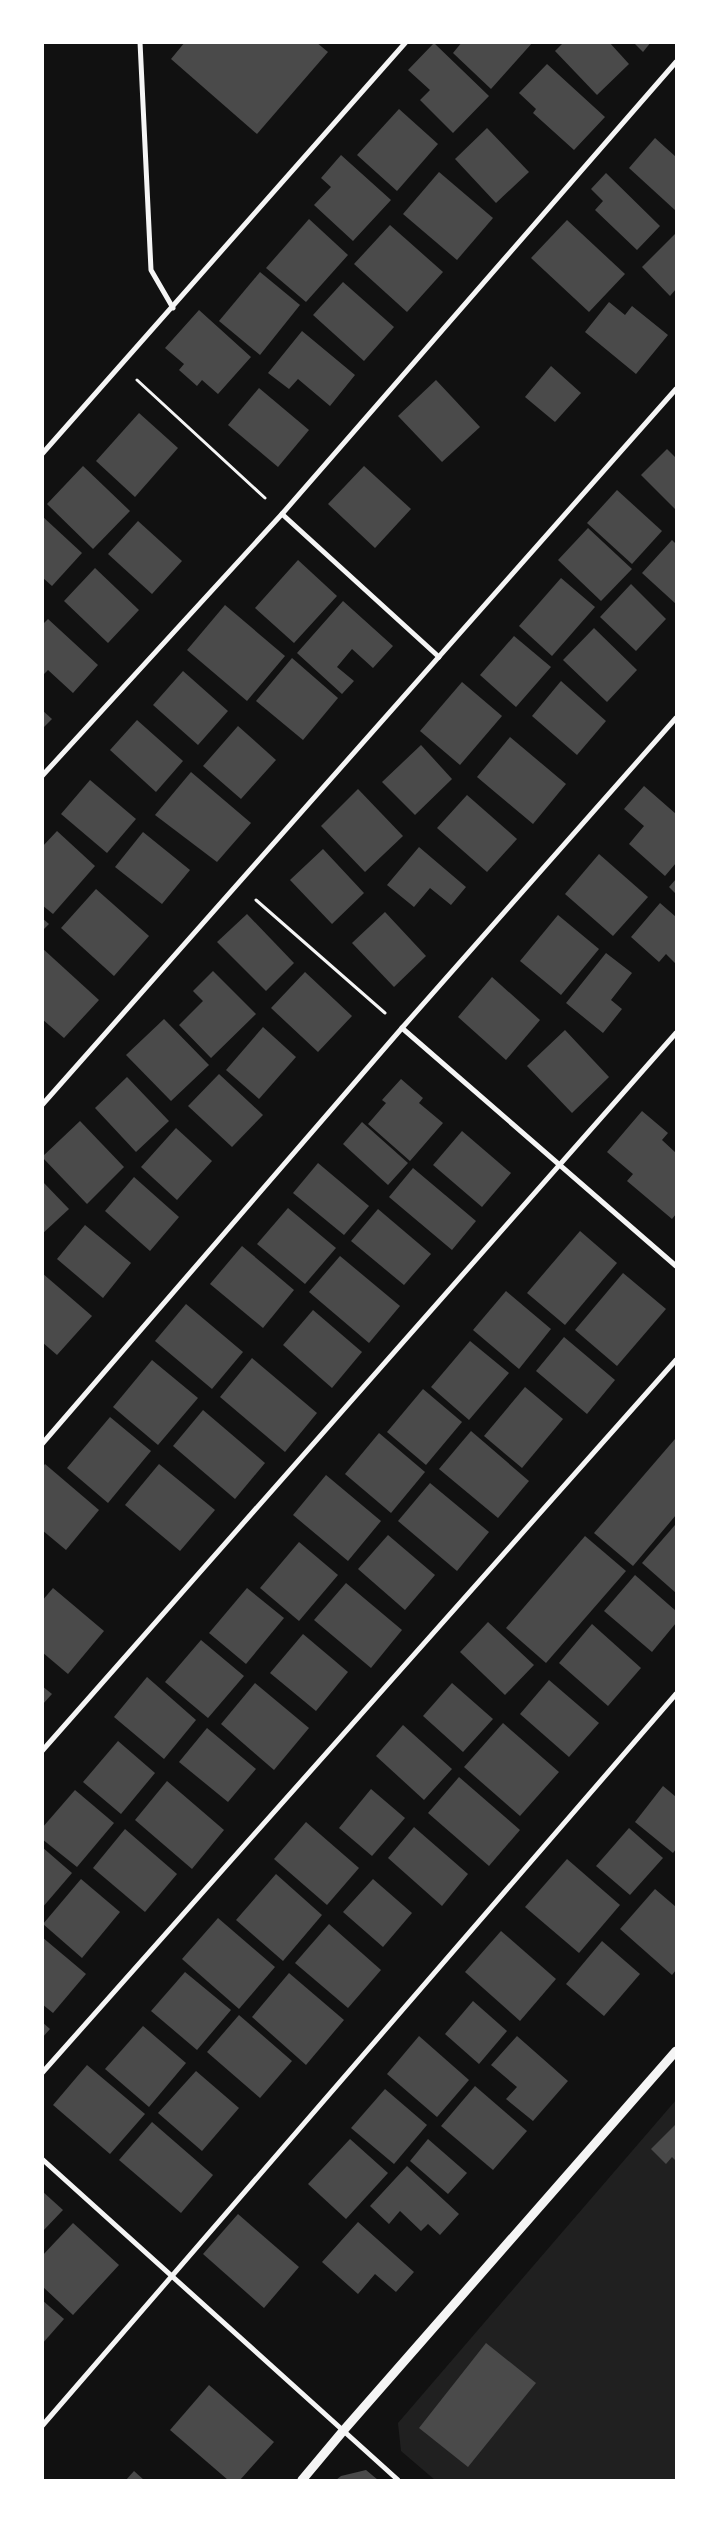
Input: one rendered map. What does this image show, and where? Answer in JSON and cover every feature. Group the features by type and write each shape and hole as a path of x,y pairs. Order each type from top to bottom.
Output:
{"street":[{"path":"140,42 151,270 173,308"},
{"path":"42,454 173,308 406,42"},
{"path":"42,776 282,514 676,62"},
{"path":"42,1105 676,389"},
{"path":"282,514 439,657"},
{"path":"42,1444 402,1028 676,718"},
{"path":"402,1028 676,1266"},
{"path":"42,1751 676,1033"},
{"path":"42,2073 676,1360"},
{"path":"42,2426 676,1694"},
{"path":"302,2480 676,2051"},
{"path":"42,2159 398,2480"}],"path":[{"path":"147,390 282,514"},
{"path":"238,884 375,1004"}],"shaded area":[{"path":"676,2100 676,2480 435,2480 401,2451 398,2423"}],"building":[{"path":"185,42 316,42 328,52 257,134 171,59"},
{"path":"462,42 533,42 491,89 453,53"},
{"path":"564,42 609,42 629,64 597,95 555,51"},
{"path":"633,42 651,42 643,52"},
{"path":"434,43 489,96 453,133 420,100 430,90 408,70"},
{"path":"547,64 605,117 574,150 533,113 536,109 519,93"},
{"path":"399,109 438,144 397,191 357,155"},
{"path":"487,128 529,172 496,203 455,159"},
{"path":"655,138 676,157 676,211 629,168"},
{"path":"341,155 391,200 353,241 314,205 331,187 321,178"},
{"path":"439,172 493,218 457,260 403,214"},
{"path":"606,173 660,226 637,250 595,210 603,201 591,189"},
{"path":"309,219 348,255 306,302 266,268"},
{"path":"567,220 625,274 589,312 531,258"},
{"path":"390,225 443,272 407,312 354,264"},
{"path":"676,233 676,289 670,296 642,267"},
{"path":"260,272 300,305 260,355 219,321"},
{"path":"343,282 394,327 364,361 313,315"},
{"path":"609,302 625,315 632,306 668,335 636,374 585,332"},
{"path":"199,310 251,357 218,394 202,380 197,386 179,370 184,364 165,348"},
{"path":"302,331 355,375 330,406 298,379 289,389 268,373"},
{"path":"551,366 581,393 555,422 525,397"},
{"path":"436,380 480,427 442,462 398,416"},
{"path":"259,388 309,430 278,467 228,425"},
{"path":"139,413 178,448 135,497 96,461"},
{"path":"667,449 676,458 675,509 641,475"},
{"path":"83,466 130,511 93,549 47,504"},
{"path":"364,466 411,509 375,548 328,504"},
{"path":"617,490 662,531 632,564 587,523"},
{"path":"42,516 82,553 52,586 42,577"},
{"path":"138,521 182,561 152,594 108,554"},
{"path":"588,528 632,569 601,601 558,560"},
{"path":"672,540 676,544 676,604 642,573"},
{"path":"298,560 337,596 294,643 255,608"},
{"path":"95,568 139,610 108,643 64,601"},
{"path":"561,578 595,607 552,656 519,626"},
{"path":"631,584 666,619 636,651 600,617"},
{"path":"343,601 393,646 373,668 352,649 337,667 354,681 342,694 297,653"},
{"path":"225,605 285,656 247,701 187,650"},
{"path":"48,619 98,665 73,693 48,670 42,676 42,625"},
{"path":"594,628 637,670 607,702 563,660"},
{"path":"514,636 551,667 516,707 480,675"},
{"path":"292,658 338,698 303,740 256,701"},
{"path":"183,671 228,711 198,745 153,705"},
{"path":"561,681 606,721 577,755 532,716"},
{"path":"462,682 502,716 460,765 420,731"},
{"path":"42,710 52,719 42,729"},
{"path":"137,720 183,761 156,792 110,750"},
{"path":"238,726 276,760 241,799 203,766"},
{"path":"510,737 566,784 533,824 477,777"},
{"path":"421,745 452,779 415,815 382,782"},
{"path":"191,772 251,823 217,862 155,815"},
{"path":"90,780 136,819 107,853 61,814"},
{"path":"644,786 676,814 676,863 665,876 629,844 644,826 624,809"},
{"path":"358,789 403,836 365,872 321,826"},
{"path":"467,795 517,839 487,872 437,828"},
{"path":"57,831 95,866 53,914 42,905 42,847"},
{"path":"143,832 190,870 162,904 115,867"},
{"path":"419,847 466,887 451,905 430,888 414,907 387,885"},
{"path":"323,849 364,893 332,924 290,880"},
{"path":"599,854 648,897 613,936 565,894"},
{"path":"676,879 676,894 669,887"},
{"path":"96,889 149,936 114,976 61,928"},
{"path":"660,903 676,917 676,964 666,954 659,962 631,937"},
{"path":"385,912 426,956 394,987 352,943"},
{"path":"247,914 294,963 266,991 217,942"},
{"path":"558,915 599,949 561,995 520,961"},
{"path":"42,918 49,924 42,931"},
{"path":"42,948 99,1000 64,1038 42,1019"},
{"path":"606,953 632,973 611,1000 622,1009 603,1033 566,1003"},
{"path":"213,971 256,1014 211,1058 179,1025 203,1001 193,991"},
{"path":"305,972 352,1016 318,1052 271,1008"},
{"path":"492,977 540,1020 506,1060 458,1017"},
{"path":"164,1019 209,1065 171,1101 126,1055"},
{"path":"263,1027 296,1057 259,1099 226,1070"},
{"path":"565,1030 609,1077 572,1113 527,1066"},
{"path":"219,1074 263,1115 232,1147 188,1106"},
{"path":"127,1077 169,1121 136,1152 95,1108"},
{"path":"401,1079 423,1098 419,1103 443,1123 410,1161 368,1124 386,1103 382,1100"},
{"path":"642,1111 668,1133 662,1140 676,1153 676,1214 672,1219 627,1181 633,1174 607,1152"},
{"path":"80,1121 124,1167 87,1204 42,1157"},
{"path":"362,1122 408,1163 388,1185 343,1144"},
{"path":"176,1128 212,1161 177,1200 141,1167"},
{"path":"462,1131 511,1173 482,1207 433,1165"},
{"path":"318,1163 369,1206 344,1235 293,1193"},
{"path":"413,1168 476,1221 452,1250 389,1197"},
{"path":"134,1177 179,1217 150,1251 105,1211"},
{"path":"42,1181 69,1209 42,1234"},
{"path":"288,1208 336,1248 305,1284 257,1244"},
{"path":"378,1209 431,1254 404,1285 351,1241"},
{"path":"85,1225 131,1263 103,1298 57,1259"},
{"path":"580,1231 617,1263 565,1325 527,1293"},
{"path":"242,1246 294,1290 263,1328 210,1284"},
{"path":"340,1256 400,1306 369,1343 309,1292"},
{"path":"42,1273 92,1316 57,1355 42,1342"},
{"path":"623,1273 666,1309 617,1366 575,1330"},
{"path":"506,1291 551,1329 519,1369 473,1330"},
{"path":"186,1304 243,1352 212,1389 155,1341"},
{"path":"313,1310 362,1352 332,1388 283,1345"},
{"path":"564,1337 615,1380 587,1414 536,1371"},
{"path":"470,1341 509,1373 469,1420 431,1387"},
{"path":"252,1358 317,1413 285,1452 220,1397"},
{"path":"152,1360 198,1398 158,1445 113,1407"},
{"path":"525,1387 563,1419 522,1468 484,1436"},
{"path":"423,1389 462,1422 426,1465 387,1432"},
{"path":"203,1410 265,1463 235,1499 173,1446"},
{"path":"110,1417 151,1451 108,1503 67,1468"},
{"path":"471,1431 529,1481 498,1518 439,1469"},
{"path":"379,1433 425,1472 391,1513 345,1474"},
{"path":"675,1439 676,1515 633,1566 594,1533"},
{"path":"45,1464 99,1510 66,1550 42,1530 42,1468"},
{"path":"159,1464 215,1510 180,1551 125,1505"},
{"path":"326,1475 381,1521 348,1561 293,1515"},
{"path":"430,1483 489,1532 457,1571 398,1521"},
{"path":"675,1525 676,1527 676,1593 642,1563"},
{"path":"388,1535 435,1575 405,1610 358,1569"},
{"path":"585,1536 626,1571 546,1663 506,1628"},
{"path":"299,1542 338,1575 299,1621 260,1588"},
{"path":"635,1575 676,1611 676,1623 652,1652 604,1611"},
{"path":"346,1583 402,1630 371,1668 314,1620"},
{"path":"53,1588 104,1631 68,1674 42,1652 42,1601"},
{"path":"247,1588 284,1618 246,1664 209,1633"},
{"path":"488,1622 534,1665 505,1695 460,1652"},
{"path":"592,1624 641,1668 608,1706 559,1663"},
{"path":"303,1634 348,1672 316,1711 270,1673"},
{"path":"201,1640 244,1676 208,1718 165,1682"},
{"path":"147,1677 196,1720 164,1759 114,1717"},
{"path":"549,1680 599,1723 569,1757 520,1714"},
{"path":"255,1683 309,1728 274,1770 221,1724"},
{"path":"452,1683 493,1719 463,1752 423,1716"},
{"path":"42,1686 52,1694 42,1705"},
{"path":"503,1723 559,1772 520,1816 464,1767"},
{"path":"403,1725 452,1769 424,1800 376,1756"},
{"path":"207,1728 256,1769 228,1802 179,1762"},
{"path":"118,1741 155,1773 121,1814 83,1782"},
{"path":"459,1777 520,1830 489,1866 428,1813"},
{"path":"167,1781 224,1830 192,1869 135,1820"},
{"path":"663,1786 676,1797 676,1849 673,1853 635,1822"},
{"path":"371,1789 405,1818 372,1856 339,1828"},
{"path":"75,1790 114,1823 77,1867 42,1839 42,1828"},
{"path":"306,1822 359,1868 327,1905 274,1859"},
{"path":"414,1827 468,1874 442,1906 388,1858"},
{"path":"629,1828 663,1858 630,1895 596,1866"},
{"path":"125,1829 177,1874 145,1912 93,1868"},
{"path":"42,1847 72,1873 42,1908"},
{"path":"567,1859 620,1905 579,1953 525,1907"},
{"path":"276,1874 322,1915 283,1961 236,1920"},
{"path":"81,1879 120,1912 82,1958 43,1924"},
{"path":"373,1879 412,1913 383,1947 343,1912"},
{"path":"655,1889 676,1907 676,1970 672,1975 620,1929"},
{"path":"218,1918 275,1967 239,2009 182,1959"},
{"path":"329,1924 381,1970 348,2008 295,1963"},
{"path":"501,1931 556,1979 520,2021 465,1972"},
{"path":"42,1937 86,1974 53,2013 42,2004"},
{"path":"602,1941 640,1974 604,2016 566,1984"},
{"path":"185,1972 231,2010 197,2050 151,2011"},
{"path":"289,1973 344,2020 306,2065 252,2017"},
{"path":"473,2001 507,2031 479,2064 445,2034"},
{"path":"239,2015 292,2061 260,2098 207,2052"},
{"path":"42,2022 50,2029 42,2038"},
{"path":"143,2026 186,2063 149,2107 105,2069"},
{"path":"419,2036 469,2080 437,2117 387,2074"},
{"path":"517,2036 568,2081 533,2121 506,2099 517,2087 491,2065"},
{"path":"87,2065 145,2114 110,2154 53,2105"},
{"path":"196,2071 239,2108 202,2151 158,2113"},
{"path":"475,2086 527,2131 493,2170 441,2126"},
{"path":"385,2089 427,2125 394,2164 351,2128"},
{"path":"152,2122 213,2175 181,2213 119,2160"},
{"path":"676,2124 676,2161 672,2157 666,2164 651,2149"},
{"path":"350,2139 388,2173 346,2219 308,2184"},
{"path":"428,2139 467,2173 448,2194 410,2161"},
{"path":"407,2166 459,2214 440,2235 428,2224 421,2231 400,2211 389,2224 370,2206"},
{"path":"42,2191 63,2210 42,2232"},
{"path":"238,2214 299,2267 264,2308 203,2254"},
{"path":"358,2222 414,2272 396,2292 375,2274 358,2294 322,2262"},
{"path":"73,2223 119,2265 73,2315 42,2286 42,2256"},
{"path":"42,2300 64,2319 42,2344"},
{"path":"486,2343 536,2383 468,2467 419,2428"},
{"path":"209,2385 274,2442 240,2480 228,2480 170,2430"},
{"path":"366,2470 378,2480 336,2480 341,2476"},
{"path":"134,2471 144,2480 126,2480"}]}
